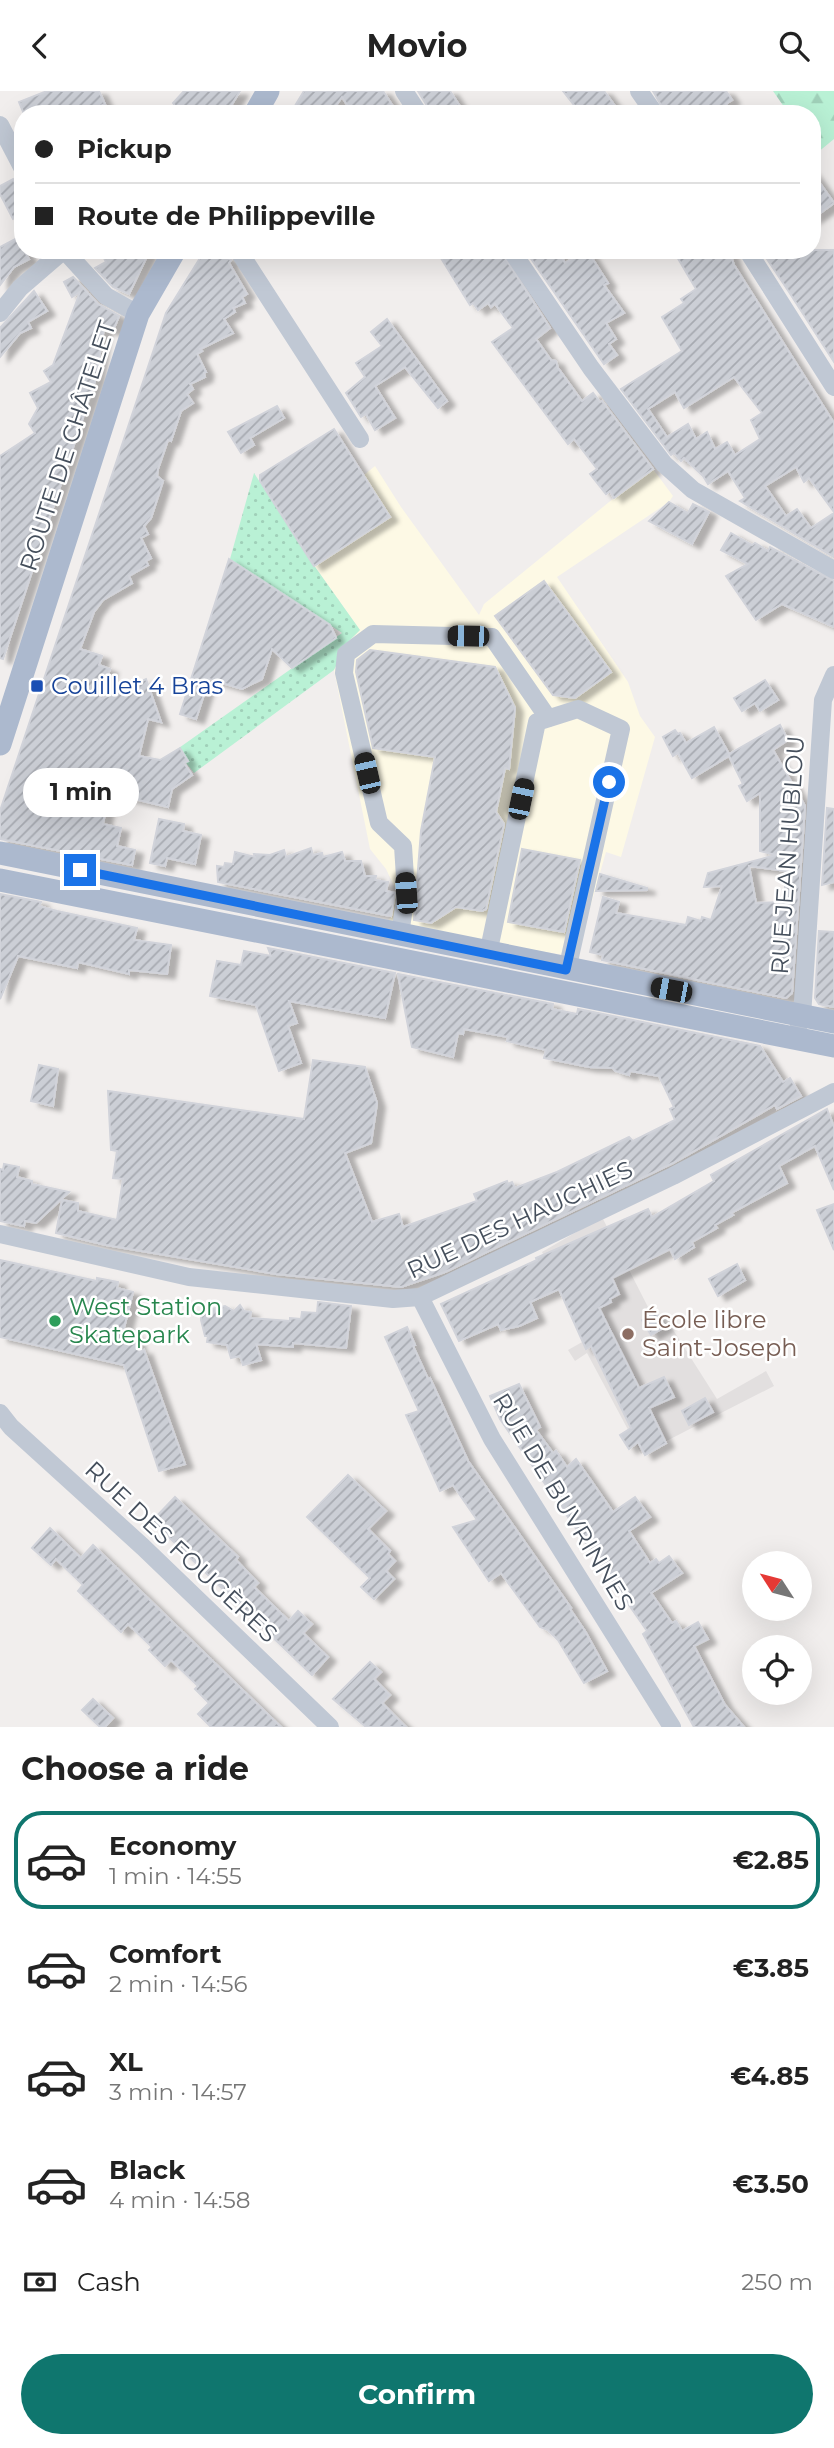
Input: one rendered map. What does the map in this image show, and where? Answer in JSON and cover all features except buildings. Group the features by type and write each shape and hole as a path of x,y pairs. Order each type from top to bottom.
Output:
{"main road":[{"name":"ROUTE DE CHÂTELET","path":"0,744 138,314 170,259"},
{"path":"0,853 566,970 834,1022"},
{"path":"0,880 834,1046"}],"street":[{"path":"0,125 14,152"},
{"path":"0,313 20,288 54,259"},
{"path":"72,259 106,296 138,314"},
{"path":"244,259 360,439"},
{"path":"517,259 591,368 664,464 677,477 692,490 834,569"},
{"path":"753,259 834,387"},
{"path":"400,935 406,893 403,846 379,823 344,673 346,654 373,634 492,636 548,718"},
{"name":"RUE JEAN HUBLOU","path":"795,1038 802,1016 823,700 834,675"},
{"path":"488,954 537,722 578,709 621,729 566,970"},
{"name":"RUE DES HAUCHIES","path":"0,1234 189,1277 393,1299 420,1297 639,1193 834,1092"},
{"name":"RUE DE BUVRINNES","path":"420,1297 492,1439 672,1727"},
{"name":"RUE DES FOUGÈRES","path":"0,1413 11,1427 143,1547 330,1727"}],"shaded area":[{"path":"375,466 401,507 479,615 484,604 653,469 673,496 669,502 557,577 628,682 640,716 655,737 621,857 606,852 576,957 388,926 396,890 386,869 370,849 334,670 348,642 360,630 313,564 389,516 364,475"},
{"name":"École libre Saint-Joseph","path":"602,1217 650,1311 662,1325 670,1325 717,1399 766,1371 774,1386 641,1454 587,1353 575,1361 568,1350 584,1341 542,1252"}],"green space":[{"path":"773,91 834,91 834,139 821,150 821,105 783,105"},
{"path":"254,473 360,630 348,642 334,670 194,773 176,750 342,633 230,559"}],"place":[{"name":"Couillet 4 Bras","path":"37,686"},
{"name":"West Station Skatepark","path":"55,1321"},
{"name":"École libre Saint-Joseph","path":"628,1334"}],"route":[{"path":"80,870 566,970 609,782"}]}
